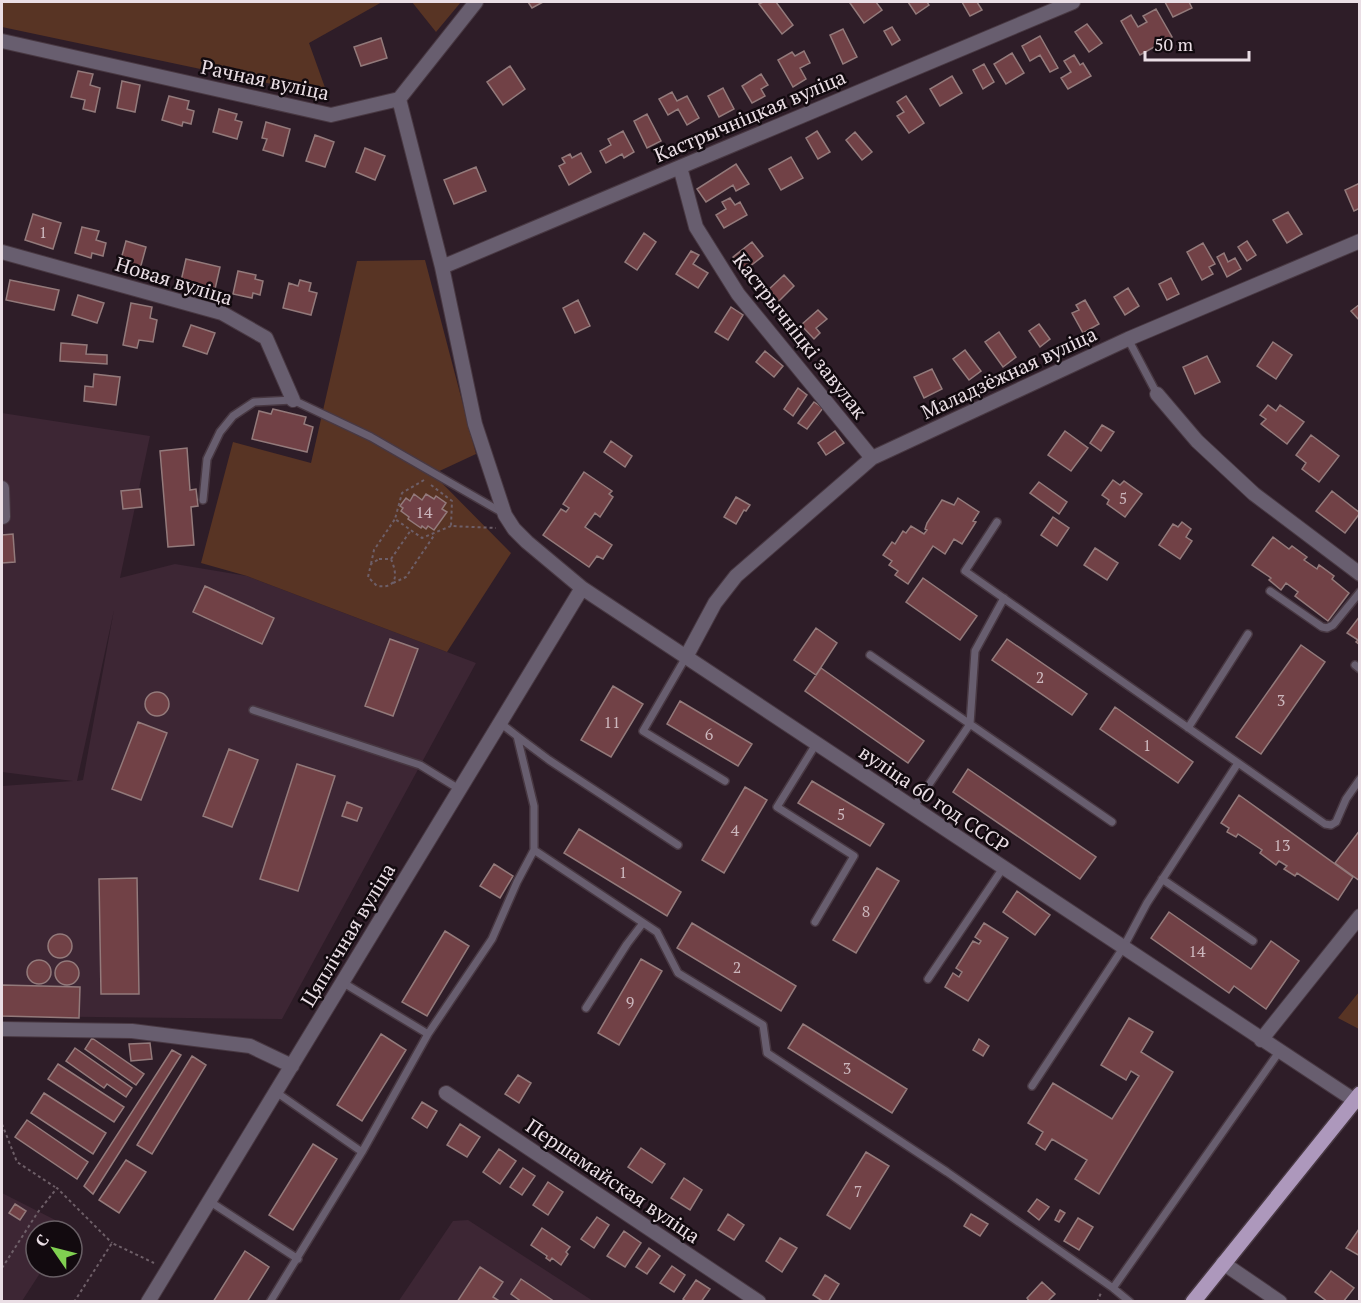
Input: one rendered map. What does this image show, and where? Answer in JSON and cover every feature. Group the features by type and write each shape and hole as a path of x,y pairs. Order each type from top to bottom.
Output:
{"main road":[{"path":"1193,1302 1357,1097"}],"street":[{"path":"399,99 476,2"},
{"name":"Кастрычніцкая вуліца","path":"442,267 1073,2"},
{"name":"Рачная вуліца","path":"2,41 331,115 399,99"},
{"name":"вуліца 60 год СССР","path":"399,99 442,267 475,424 505,514 514,529 582,588 1279,1052 1357,1097"},
{"name":"Кастрычніцкі завулак","path":"680,167 696,227 738,294 872,458"},
{"name":"Маладзёжная вуліца","path":"686,657 716,603 736,576 872,458 1128,339 1359,241"},
{"name":"Новая вуліца","path":"2,252 222,313 266,338 293,400"},
{"path":"1157,394 1197,441 1254,494 1359,574"},
{"path":"2,488 3,517"},
{"name":"Цяплічная вуліца","path":"148,1302 582,588"},
{"path":"1261,1040 1359,916"},
{"path":"2,1029 132,1031 250,1046 292,1066"},
{"name":"Першамайская вуліца","path":"446,1093 759,1302"},
{"path":"1223,1263 1280,1302"}],"lane":[{"path":"1128,339 1157,394"},
{"path":"203,500 207,459 220,432 233,416 254,402 293,400 371,437 505,514"},
{"path":"997,522 964,571 1328,825 1336,822 1346,799 1359,780"},
{"path":"1270,591 1322,627 1328,628 1333,625 1359,592"},
{"path":"912,808 970,723 975,651 1004,598"},
{"path":"1188,728 1248,634"},
{"path":"870,655 1112,822"},
{"path":"686,657 643,731 725,781"},
{"path":"253,710 420,765 459,789"},
{"path":"500,722 549,760 678,844"},
{"path":"270,1302 362,1152 428,1034 492,939 534,850 534,806 517,736"},
{"path":"815,922 854,856 777,807 816,744"},
{"path":"1032,1086 1123,948 1147,903 1238,763"},
{"path":"534,850 657,932 678,973 763,1025 767,1053 947,1172 1130,1302"},
{"path":"928,978 1003,868"},
{"path":"1162,879 1253,941"},
{"path":"586,1008 643,923"},
{"path":"342,982 428,1034"},
{"path":"1113,1288 1279,1052"},
{"path":"276,1092 362,1152"},
{"path":"209,1201 298,1259"}],"path":[{"path":"435,533 406,577 382,587 373,584 368,572 374,550 395,519 402,493 424,480 452,501 451,526"},
{"path":"395,519 422,538 451,526 514,529"},
{"path":"391,559 411,530"},
{"path":"371,564 379,559 391,559"},
{"path":"390,584 396,576 391,559"},
{"path":"2,1124 17,1162 57,1188 112,1243 168,1270"},
{"path":"2,1268 38,1212 57,1188"},
{"path":"74,1302 112,1243"}],"shaded area":[{"path":"2,2 382,2 309,43 328,96 2,27"},
{"path":"412,2 461,2 436,32"},
{"path":"425,260 476,454 433,474 511,553 447,652 247,576 201,563 233,442 311,463 357,261"},
{"path":"2,413 150,436 120,578 175,564 247,576 476,663 282,1019 2,1016 2,786 73,781 2,772","holes":["114,610 83,780 77,781"]},
{"path":"1359,992 1359,1029 1338,1018"},
{"path":"2,1193 53,1219 24,1219 24,1279 36,1279 22,1301 2,1301"},
{"path":"468,1220 593,1301 398,1302 453,1221"}],"building":[{"path":"528,2 543,2 532,8"},
{"path":"776,2 793,25 782,34 759,4"},
{"path":"876,2 882,10 864,23 850,3"},
{"path":"908,2 927,2 929,5 916,14"},
{"path":"962,2 977,2 982,10 970,16"},
{"path":"1165,2 1189,2 1192,8 1173,17"},
{"path":"1156,9 1172,37 1140,55 1121,21 1131,15 1138,27 1147,22 1143,16"},
{"path":"1087,24 1102,43 1089,52 1075,32"},
{"path":"892,27 900,40 892,45 884,31"},
{"path":"843,29 857,57 843,64 830,35"},
{"path":"1040,36 1058,68 1050,72 1040,55 1030,61 1022,46"},
{"path":"381,38 387,58 361,66 354,47"},
{"path":"804,51 810,63 800,68 806,79 793,87 778,60 792,52 795,56"},
{"path":"1012,53 1024,73 1006,84 994,64"},
{"path":"1074,55 1080,65 1083,63 1091,76 1068,89 1061,78 1071,72 1064,61"},
{"path":"984,64 994,82 983,89 973,70"},
{"path":"510,66 525,89 503,105 487,82"},
{"path":"78,71 93,74 90,85 100,88 95,112 83,109 85,100 71,97"},
{"path":"761,74 768,85 761,89 765,96 752,103 742,86"},
{"path":"952,76 962,93 940,106 930,89"},
{"path":"122,81 140,85 135,112 117,108"},
{"path":"723,88 734,109 719,117 708,96"},
{"path":"672,92 677,101 687,96 699,118 687,125 678,109 668,115 659,99"},
{"path":"169,96 189,101 187,109 194,111 191,124 183,122 182,126 162,120"},
{"path":"906,96 924,123 909,133 897,116 904,112 897,102"},
{"path":"219,109 237,114 235,120 242,122 237,139 213,132"},
{"path":"647,114 661,141 647,148 634,121"},
{"path":"266,122 290,129 283,156 263,150 267,139 262,138"},
{"path":"623,131 634,152 624,158 622,154 606,163 600,151 611,145 608,139"},
{"path":"817,131 830,152 818,159 806,138"},
{"path":"855,132 872,152 862,160 846,140"},
{"path":"315,135 334,142 325,167 306,161"},
{"path":"365,148 385,156 375,180 356,172"},
{"path":"581,153 591,172 569,185 559,166 565,163 562,158 570,154 572,158"},
{"path":"791,157 803,178 781,190 769,169"},
{"path":"736,164 749,184 736,191 733,185 706,202 697,189"},
{"path":"476,167 486,191 454,204 444,180"},
{"path":"1360,183 1360,208 1354,211 1345,190"},
{"path":"730,198 735,205 740,202 747,215 724,228 716,215 726,209 722,202"},
{"path":"1288,212 1302,234 1287,243 1273,220"},
{"path":"33,214 61,223 53,249 25,240"},
{"path":"82,227 99,231 96,240 106,243 103,256 92,253 91,258 75,253"},
{"path":"644,233 656,242 637,270 625,262"},
{"path":"126,241 146,247 140,269 120,263"},
{"path":"1247,241 1256,255 1247,261 1238,247"},
{"path":"752,242 763,256 744,271 733,257"},
{"path":"1203,243 1215,264 1209,267 1213,274 1202,280 1187,252"},
{"path":"691,251 699,255 693,264 708,273 698,288 676,274"},
{"path":"1224,253 1228,262 1235,258 1241,269 1227,277 1217,257"},
{"path":"186,259 220,267 215,289 181,281"},
{"path":"238,271 256,275 255,279 263,281 260,295 253,293 252,298 233,294"},
{"path":"784,275 794,286 777,303 766,292"},
{"path":"1171,278 1179,294 1167,300 1159,284"},
{"path":"10,280 59,290 54,310 6,300"},
{"path":"300,280 311,283 309,291 317,293 311,315 283,308 289,283 298,286"},
{"path":"1128,288 1139,306 1125,315 1114,297"},
{"path":"78,295 104,303 97,323 72,315"},
{"path":"578,300 590,326 575,333 563,308"},
{"path":"1085,300 1099,324 1083,333 1072,313 1079,310 1076,305"},
{"path":"131,303 152,307 150,318 157,320 153,342 139,340 137,348 123,345"},
{"path":"1360,304 1360,321 1351,311"},
{"path":"731,307 743,315 728,340 715,332"},
{"path":"818,310 827,319 816,328 820,333 814,339 801,325"},
{"path":"1039,324 1050,339 1040,347 1029,331"},
{"path":"191,325 215,333 207,354 183,346"},
{"path":"999,332 1016,357 1003,367 985,342"},
{"path":"1273,342 1292,355 1276,379 1257,366"},
{"path":"61,343 87,345 86,354 107,355 107,364 60,361"},
{"path":"965,350 981,371 969,380 953,359"},
{"path":"765,351 783,366 774,377 756,362"},
{"path":"1207,356 1220,382 1195,394 1183,367"},
{"path":"932,369 942,389 924,398 914,377"},
{"path":"94,374 120,377 116,405 84,401 85,386 93,387"},
{"path":"798,388 807,395 793,416 784,409"},
{"path":"814,402 823,408 807,429 798,423"},
{"path":"1268,405 1276,411 1280,405 1304,422 1287,444 1261,424 1266,419 1260,415"},
{"path":"273,409 306,417 304,424 313,427 307,452 252,439 259,411 271,414"},
{"path":"1102,425 1114,432 1101,451 1090,443"},
{"path":"835,431 844,443 826,455 818,443"},
{"path":"1065,431 1088,448 1071,471 1048,455"},
{"path":"1311,435 1339,456 1319,482 1302,469 1306,463 1296,455"},
{"path":"611,441 632,456 625,467 604,452"},
{"path":"187,448 190,490 196,489 198,506 191,507 194,545 168,547 160,451"},
{"path":"584,472 612,491 609,494 613,497 600,517 595,513 585,527 612,545 603,559 597,556 589,567 543,535 561,509 566,512 569,508 563,504"},
{"path":"1113,480 1120,485 1124,481 1142,494 1125,517 1107,504 1109,500 1102,495"},
{"path":"1039,482 1067,502 1059,514 1030,493"},
{"path":"140,489 142,507 123,509 121,491"},
{"path":"1332,491 1360,513 1345,533 1316,511"},
{"path":"414,494 422,500 426,494 434,499 436,496 446,503 442,509 447,512 434,530 428,526 426,529 422,526 421,528 401,511 403,508 400,506 406,498 410,501"},
{"path":"736,497 750,505 746,511 744,510 736,524 724,517"},
{"path":"958,498 979,512 973,521 976,522 962,544 954,539 945,554 933,546 908,584 895,575 898,571 889,565 892,561 883,555 892,542 895,544 903,531 906,533 911,526 924,534 927,530 925,529 927,523 942,500 954,505"},
{"path":"1053,517 1069,528 1057,546 1041,535"},
{"path":"1182,522 1191,529 1186,537 1192,541 1180,559 1159,545 1173,524 1178,527"},
{"path":"13,534 15,562 2,563 2,535"},
{"path":"1273,537 1289,549 1292,546 1307,557 1304,560 1317,569 1319,565 1334,576 1332,579 1349,593 1328,621 1295,596 1298,592 1286,583 1281,590 1269,580 1271,578 1252,565"},
{"path":"1095,548 1118,563 1107,580 1084,565"},
{"path":"923,578 977,616 960,640 906,602"},
{"path":"205,586 274,618 262,644 193,612"},
{"path":"1360,616 1360,645 1356,642 1358,640 1347,633"},
{"path":"816,628 837,643 816,675 794,660"},
{"path":"390,639 418,649 393,716 365,706"},
{"path":"1007,639 1087,694 1072,715 992,660"},
{"path":"1301,645 1325,662 1261,754 1236,737"},
{"path":"821,668 924,741 908,763 805,691"},
{"path":"613,686 643,704 611,757 581,740"},
{"path":"157,692 162,693 168,699 168,709 162,715 157,716 152,715 146,709 145,704 146,699 152,693"},
{"path":"680,701 752,744 738,766 667,724"},
{"path":"1115,707 1193,762 1178,783 1100,729"},
{"path":"138,722 167,733 141,800 112,789"},
{"path":"229,749 258,760 232,827 203,816"},
{"path":"297,764 335,776 298,891 260,879"},
{"path":"968,769 1096,857 1080,879 953,792"},
{"path":"812,781 884,824 870,846 798,803"},
{"path":"745,787 767,800 724,873 702,860"},
{"path":"1239,795 1353,877 1338,900 1297,873 1295,876 1284,869 1287,866 1279,861 1276,865 1260,853 1262,850 1238,834 1236,837 1227,832 1229,828 1221,823"},
{"path":"347,802 362,808 357,821 342,816"},
{"path":"579,829 681,892 667,916 564,853"},
{"path":"1360,830 1360,881 1335,863"},
{"path":"494,864 513,876 500,898 480,886"},
{"path":"877,868 899,881 856,953 833,940"},
{"path":"137,878 139,994 101,994 99,879"},
{"path":"1017,891 1050,915 1035,935 1003,912"},
{"path":"1169,912 1251,969 1271,941 1299,961 1266,1009 1234,986 1229,993 1151,938"},
{"path":"692,923 796,986 781,1011 677,948"},
{"path":"984,923 1008,938 968,1001 945,987 953,973 959,977 962,972 956,968 973,941 979,944 981,941 975,937"},
{"path":"445,931 469,946 427,1016 402,1002"},
{"path":"60,934 65,935 71,941 71,951 65,957 60,958 55,957 49,951 48,946 49,941 55,935"},
{"path":"641,959 662,971 619,1045 598,1033"},
{"path":"39,960 44,961 50,967 50,977 44,983 39,984 34,983 28,977 27,972 28,967 34,961"},
{"path":"67,961 72,962 78,968 78,978 72,984 67,985 62,984 56,978 55,973 56,968 62,962"},
{"path":"2,985 80,987 79,1018 2,1016"},
{"path":"1129,1018 1153,1032 1141,1052 1173,1072 1099,1194 1075,1179 1087,1160 1052,1139 1045,1150 1036,1144 1043,1132 1028,1123 1053,1083 1112,1119 1139,1076 1131,1071 1126,1080 1101,1065"},
{"path":"803,1024 907,1089 892,1113 788,1048"},
{"path":"381,1034 406,1050 362,1121 337,1105"},
{"path":"92,1038 144,1074 136,1085 85,1049"},
{"path":"979,1039 989,1046 983,1056 973,1050"},
{"path":"150,1043 152,1059 131,1061 129,1044"},
{"path":"75,1048 132,1088 126,1097 107,1084 104,1088 66,1061"},
{"path":"172,1050 181,1055 93,1194 84,1186"},
{"path":"192,1056 206,1065 152,1154 137,1145"},
{"path":"58,1064 124,1107 114,1122 48,1079"},
{"path":"518,1075 531,1083 519,1103 505,1094"},
{"path":"44,1093 106,1133 93,1154 31,1113"},
{"path":"422,1102 437,1111 427,1128 412,1118"},
{"path":"27,1120 88,1162 77,1179 15,1137"},
{"path":"460,1124 480,1137 467,1157 447,1145"},
{"path":"313,1144 337,1159 293,1230 269,1215"},
{"path":"641,1148 665,1164 652,1183 628,1167"},
{"path":"499,1149 516,1161 500,1184 483,1172"},
{"path":"866,1152 889,1166 850,1229 827,1215"},
{"path":"126,1160 146,1172 119,1213 99,1200"},
{"path":"523,1168 535,1176 522,1195 510,1187"},
{"path":"684,1178 702,1190 690,1210 671,1198"},
{"path":"548,1182 563,1192 548,1215 533,1205"},
{"path":"1037,1199 1049,1207 1039,1220 1028,1211"},
{"path":"15,1204 26,1211 20,1220 9,1213"},
{"path":"1060,1210 1065,1213 1059,1222 1055,1220"},
{"path":"728,1214 744,1225 734,1240 718,1230"},
{"path":"971,1214 988,1224 980,1236 964,1226"},
{"path":"597,1217 609,1225 594,1248 581,1239"},
{"path":"1078,1218 1093,1227 1079,1250 1064,1241"},
{"path":"542,1228 570,1247 561,1265 552,1258 550,1261 546,1258 547,1256 531,1245"},
{"path":"1360,1229 1360,1256 1346,1248"},
{"path":"624,1231 641,1243 625,1267 607,1256"},
{"path":"780,1238 797,1248 782,1272 766,1261"},
{"path":"649,1248 660,1256 647,1274 636,1267"},
{"path":"245,1251 269,1267 247,1302 213,1302"},
{"path":"672,1266 685,1275 674,1292 660,1283"},
{"path":"480,1267 503,1282 493,1297 501,1302 457,1302"},
{"path":"1331,1271 1354,1288 1343,1302 1328,1302 1315,1292"},
{"path":"825,1275 839,1284 828,1302 813,1295"},
{"path":"521,1279 555,1302 522,1302 511,1294"},
{"path":"696,1280 710,1289 701,1302 687,1302 683,1299"},
{"path":"1042,1282 1055,1294 1049,1300 1050,1302 1030,1302 1027,1298"}]}
